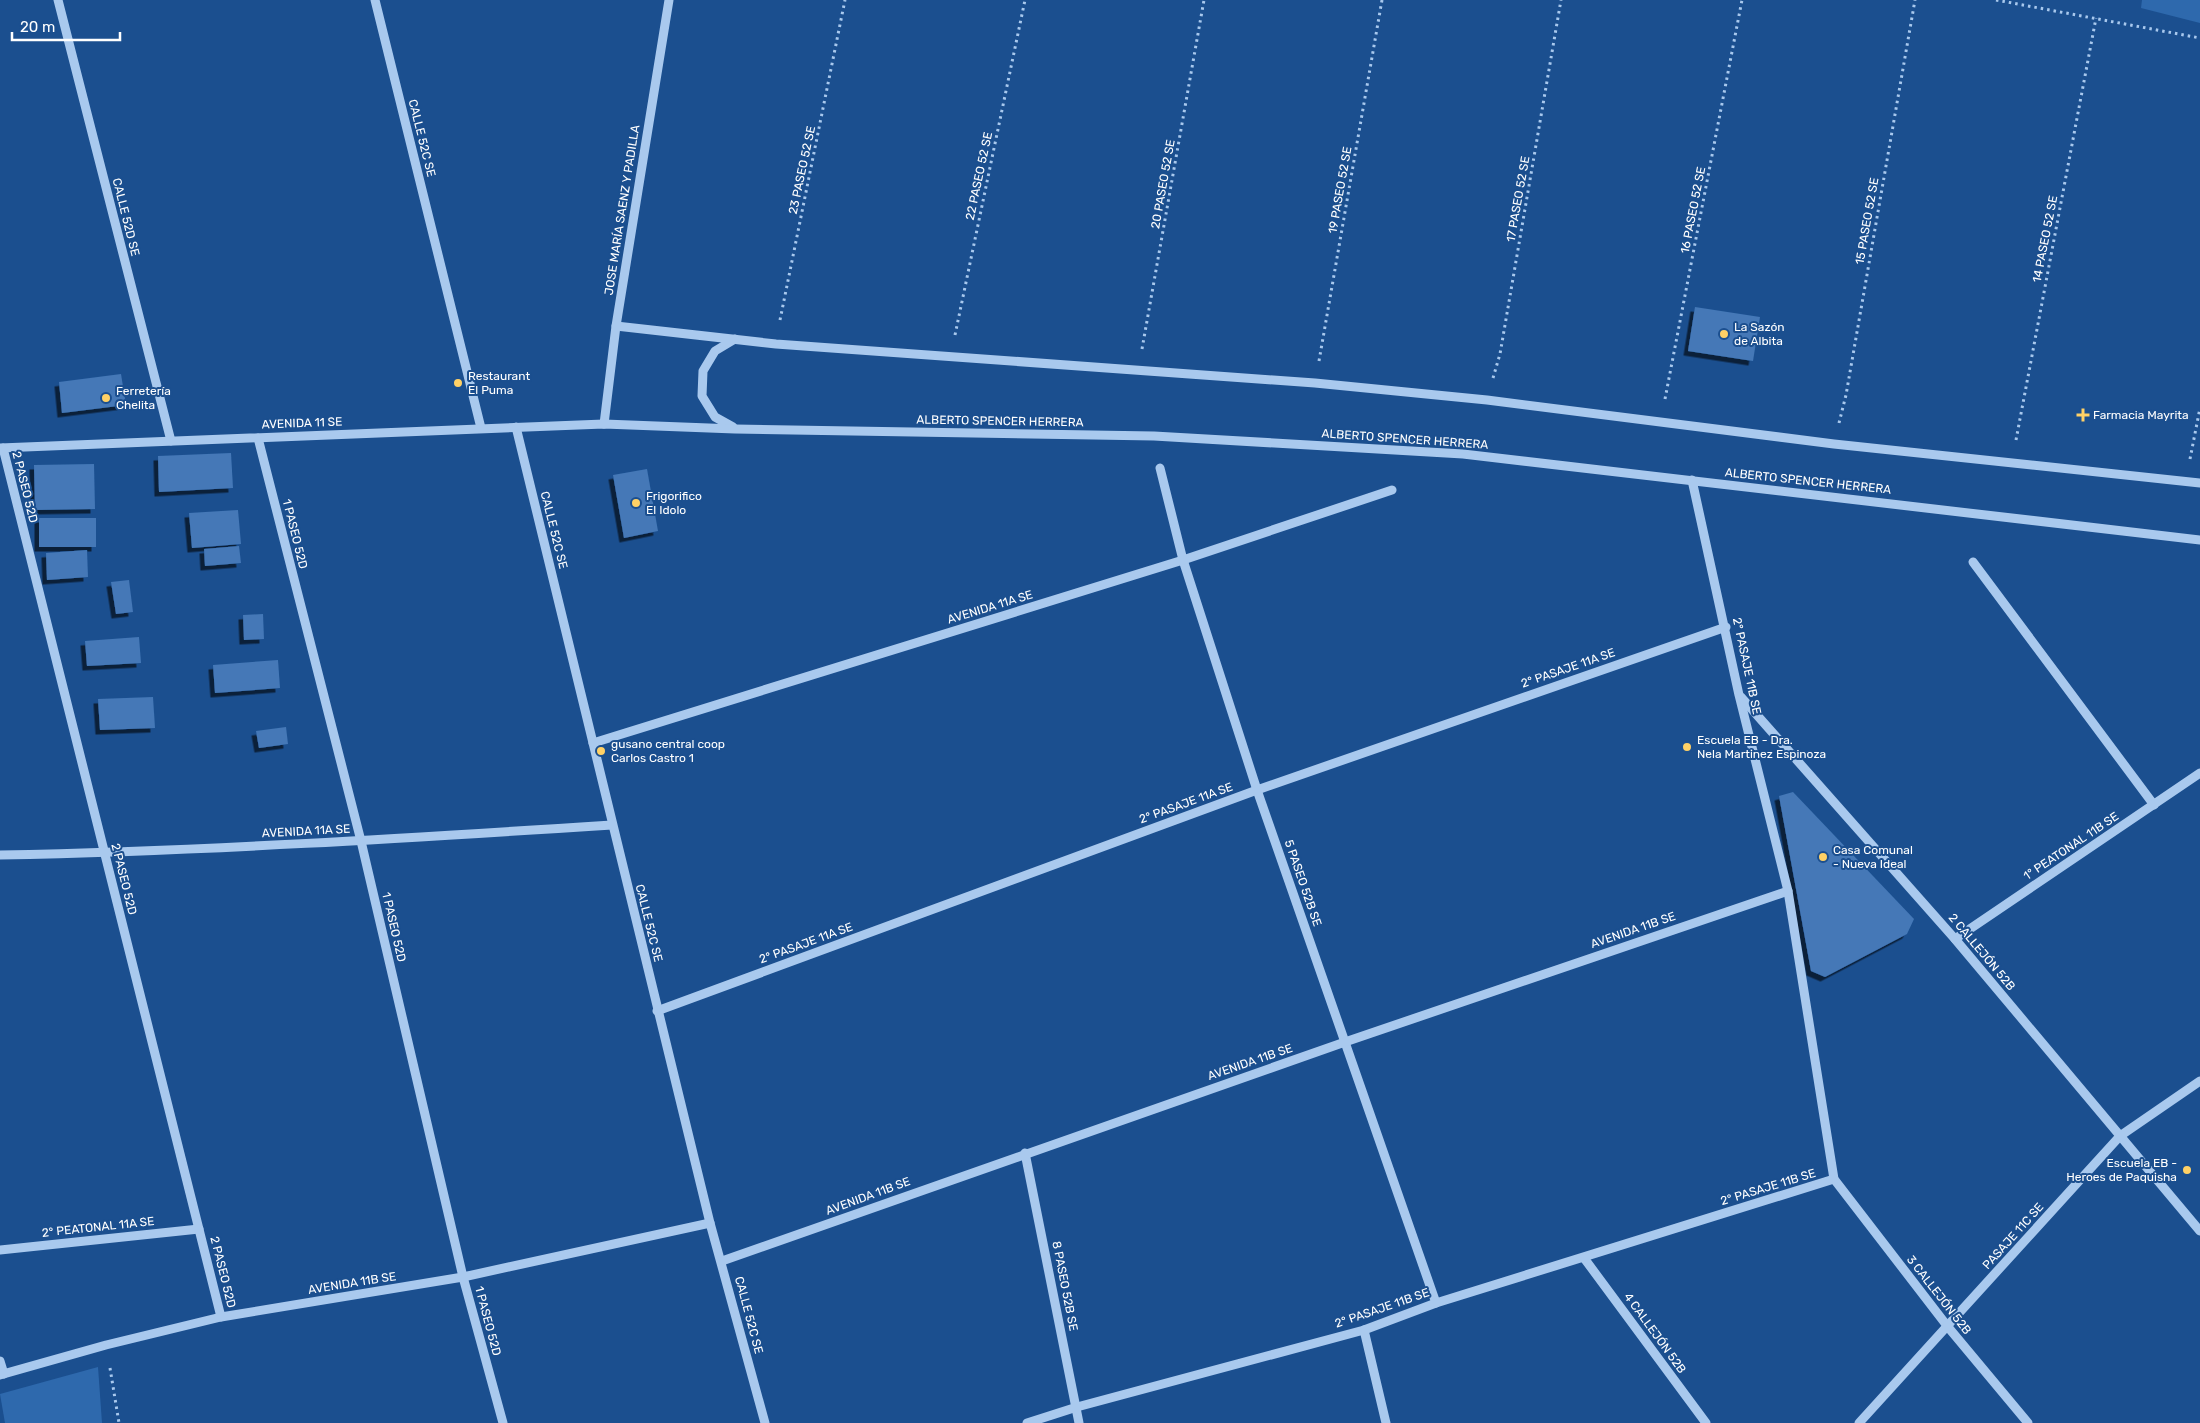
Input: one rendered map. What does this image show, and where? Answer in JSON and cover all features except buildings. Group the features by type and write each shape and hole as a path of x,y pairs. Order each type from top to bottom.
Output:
{"street":[{"name":"CALLE 52D SE","path":"58,0 171,441"},
{"name":"CALLE 52C SE","path":"375,0 481,428"},
{"name":"JOSE MARÍA SAENZ Y PADILLA","path":"604,424 616,326 669,0"},
{"path":"616,326 776,344 950,355 1315,383 1487,400 1834,444 2200,483"},
{"path":"735,428 715,417 702,396 703,371 714,351 736,339"},
{"name":"AVENIDA 11 SE","path":"1,448 604,424"},
{"name":"ALBERTO SPENCER HERRERA","path":"604,424 1164,437 1463,454 2200,540"},
{"name":"CALLE 52C SE","path":"516,427 710,1223 766,1423"},
{"name":"1 PASEO 52D","path":"258,438 361,842 463,1277 503,1423"},
{"name":"2 PASEO 52D","path":"1,448 221,1317"},
{"name":"5 PASEO 52B SE","path":"1160,468 1183,560 1258,790 1436,1303"},
{"name":"2° PASAJE 11B SE","path":"1027,1423 1077,1407 1364,1330 1436,1303 1834,1179 1788,890 1739,695 1726,627 1692,480"},
{"name":"AVENIDA 11A SE","path":"593,743 1183,560 1392,490"},
{"path":"1973,562 2154,805"},
{"name":"2° PASAJE 11A SE","path":"657,1011 1258,790 1726,627"},
{"name":"2 CALLEJÓN 52B","path":"1739,695 1955,939 2200,1231"},
{"name":"1° PEATONAL 11B SE","path":"1955,939 2200,773"},
{"name":"AVENIDA 11A SE","path":"0,855 104,853 361,842 612,825"},
{"name":"AVENIDA 11B SE","path":"722,1261 1025,1153 1788,890"},
{"name":"PASAJE 11C SE","path":"1859,1423 2120,1136 2200,1081"},
{"name":"8 PASEO 52B SE","path":"1025,1153 1080,1423"},
{"name":"3 CALLEJÓN 52B","path":"1834,1179 1948,1326 2028,1423"},
{"name":"AVENIDA 11B SE","path":"2,1375 221,1317 463,1277 710,1223"},
{"name":"2° PEATONAL 11A SE","path":"0,1250 199,1229"},
{"name":"4 CALLEJÓN 52B","path":"1584,1258 1706,1423"},
{"path":"1364,1330 1386,1423"},
{"path":"0,1361 2,1375"}],"path":[{"name":"23 PASEO 52 SE","path":"776,344 845,0"},
{"name":"22 PASEO 52 SE","path":"950,355 1025,0"},
{"name":"20 PASEO 52 SE","path":"1138,370 1204,0"},
{"name":"19 PASEO 52 SE","path":"1315,383 1382,0"},
{"name":"17 PASEO 52 SE","path":"1487,400 1500,354 1561,0"},
{"name":"16 PASEO 52 SE","path":"1660,423 1742,0"},
{"name":"15 PASEO 52 SE","path":"1834,444 1846,395 1915,0"},
{"path":"1996,0 2200,38"},
{"name":"14 PASEO 52 SE","path":"2011,464 2096,18"},
{"path":"2186,482 2200,408"},
{"path":"106,1346 119,1423"}],"shaded area":[{"path":"2142,0 2200,0 2200,23 2141,8"},
{"path":"98,1367 102,1423 5,1423 0,1394"}],"place":[{"name":"La Sazón de Albita","path":"1724,334"},
{"name":"Restaurant El Puma","path":"458,383"},
{"name":"Ferretería Chelita","path":"106,398"},
{"name":"Farmacia Mayrita","path":"2083,415"},
{"name":"Frigorifico El Idolo","path":"636,503"},
{"name":"Escuela EB - Dra. Nela Martinez Espinoza","path":"1687,747"},
{"name":"gusano central coop Carlos Castro 1","path":"601,751"},
{"name":"Casa Comunal - Nueva Ideal","path":"1823,857"},
{"name":"Escuela EB - Heroes de Paquisha","path":"2187,1170"}]}
